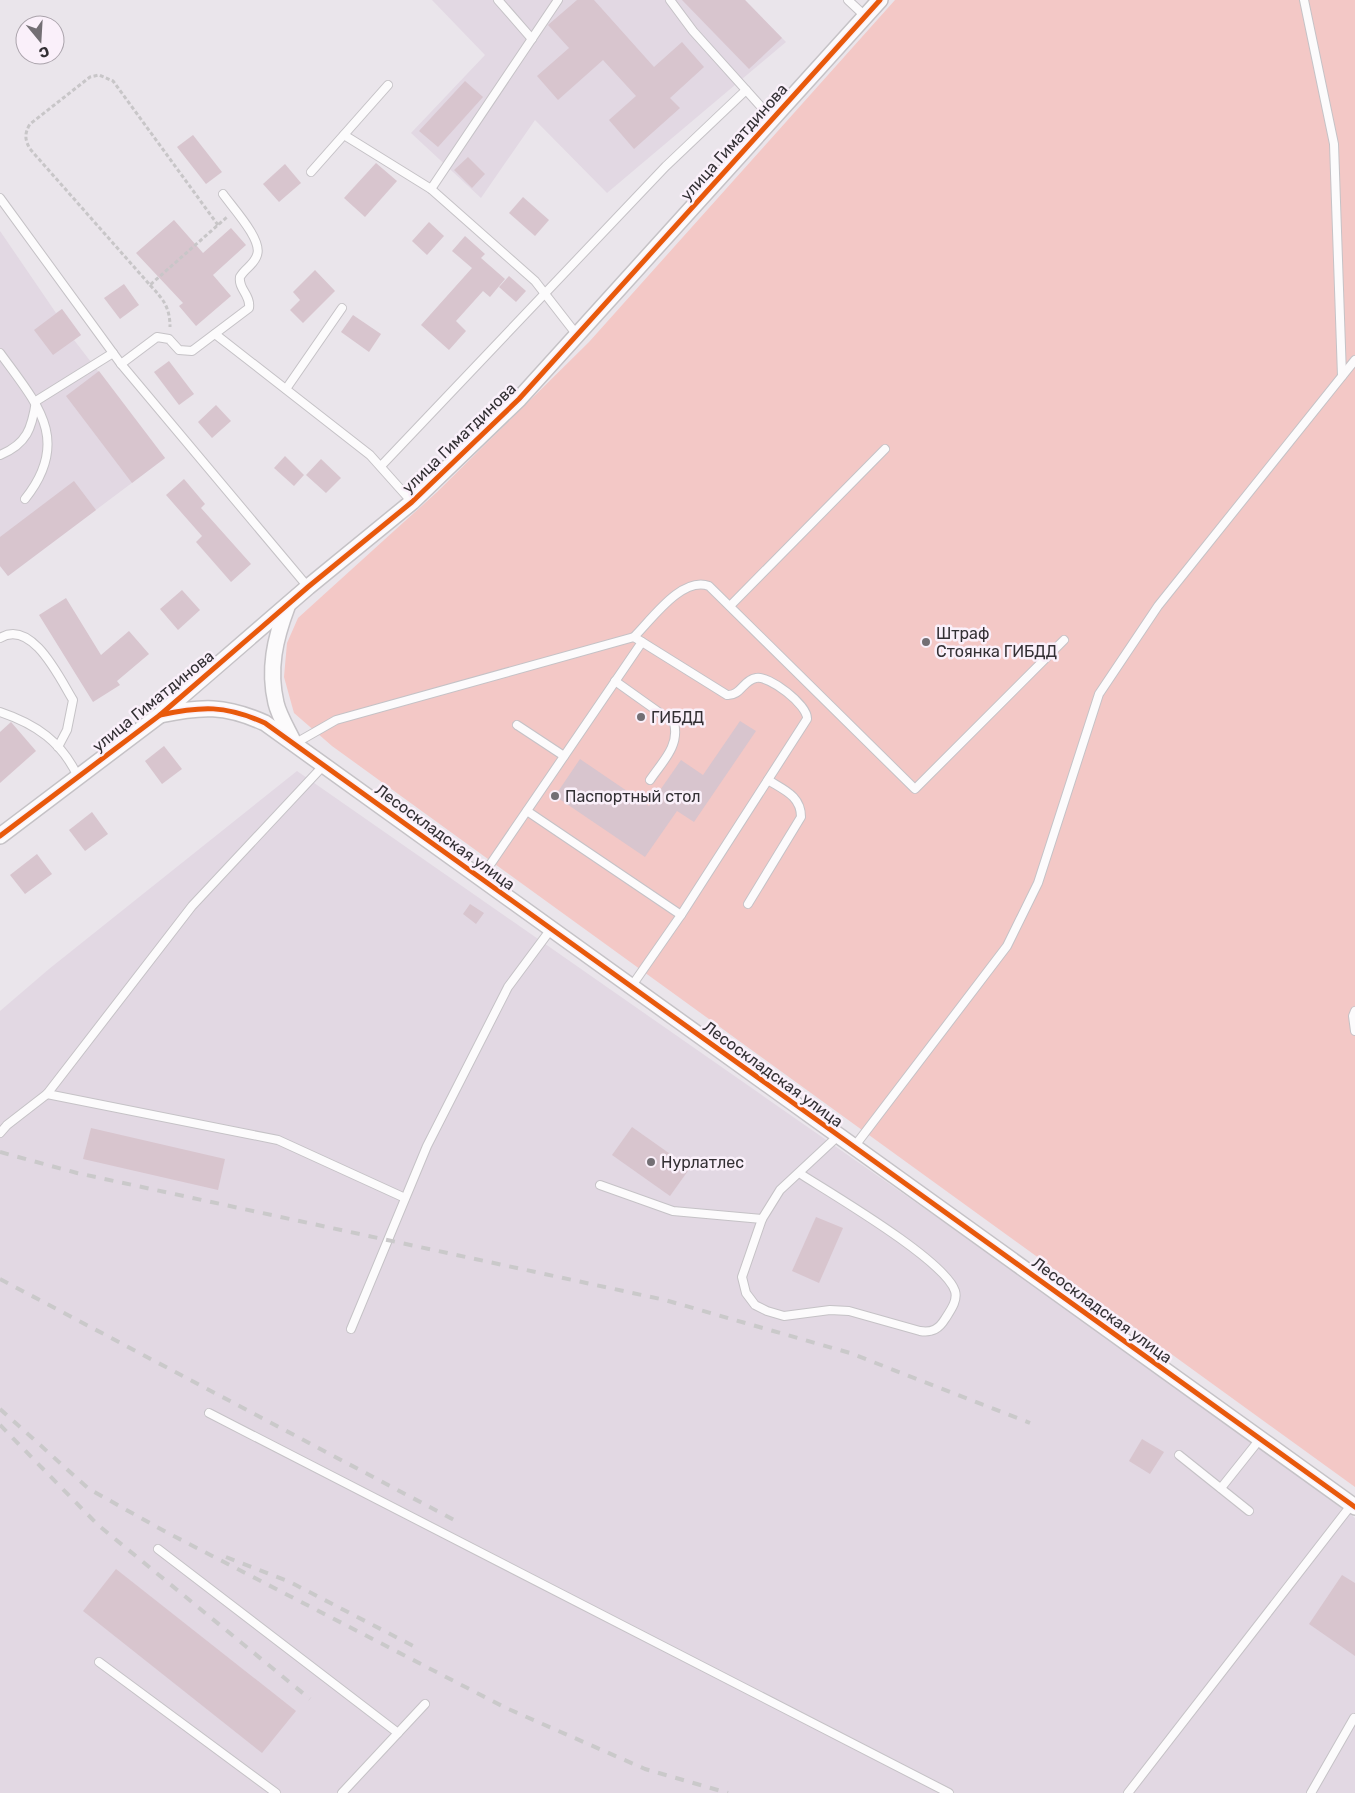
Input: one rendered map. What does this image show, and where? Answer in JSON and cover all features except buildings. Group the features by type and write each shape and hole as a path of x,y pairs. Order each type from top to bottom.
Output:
{"street":[{"name":"улица Гиматдинова","path":"0,836 160,715 412,502 519,399 880,0"},
{"path":"288,605 275,639 271,669 276,704 294,744"},
{"name":"Лесоскладская улица","path":"160,715 192,708 237,711 265,723 1260,1439 1354,1504"}],"lane":[{"path":"498,0 532,39"},
{"path":"431,188 558,0"},
{"path":"670,0 693,31 772,119"},
{"path":"848,0 865,16"},
{"path":"1304,0 1334,144 1342,376"},
{"path":"311,172 388,85"},
{"path":"381,466 544,292 666,166 746,90"},
{"path":"344,135 431,188 544,292 577,335"},
{"path":"121,364 157,337 169,339 179,350 192,351 248,308 250,302 239,282 240,277 252,266 258,254 258,243 223,194"},
{"path":"0,198 121,364 308,588"},
{"path":"286,389 342,308"},
{"path":"215,334 381,466 412,502"},
{"path":"0,455 12,450 32,428 36,401 113,352"},
{"path":"0,353 36,401 50,440 44,471 25,499"},
{"path":"854,1147 1007,946 1038,883 1099,694 1158,606 1355,360"},
{"path":"730,606 885,449"},
{"path":"294,744 336,720 634,637 681,590 688,585 697,583 709,586 915,789 1064,640"},
{"path":"0,638 6,634 33,642 41,649 73,700 67,730 58,747"},
{"path":"631,987 681,916 806,719 805,709 767,678 748,680 738,693 727,695 634,637"},
{"path":"480,878 642,642"},
{"path":"615,681 674,723 677,734 675,744 650,780"},
{"path":"0,712 25,721 50,738 70,760 78,777"},
{"path":"517,724 564,756"},
{"path":"0,1134 7,1125 47,1094 192,906 324,765"},
{"path":"748,904 801,817 798,798 768,780"},
{"path":"527,811 681,916"},
{"path":"352,1329 427,1146 508,986 551,929"},
{"path":"1355,1011 1353,1016 1355,1031"},
{"path":"47,1094 278,1140 405,1198"},
{"path":"800,1173 922,1253 951,1283 956,1298 936,1330 929,1332 849,1311 830,1310 784,1316 755,1305 746,1293 742,1277 762,1219 777,1194 838,1136"},
{"path":"600,1185 673,1211 762,1219"},
{"path":"209,1413 950,1793"},
{"path":"1220,1488 1260,1439"},
{"path":"1179,1455 1248,1511"},
{"path":"1128,1793 1354,1504"},
{"path":"158,1549 398,1733"},
{"path":"99,1662 276,1793"},
{"path":"342,1793 425,1704"},
{"path":"1311,1793 1354,1718"}],"path":[{"path":"169,339 169,310 150,285 30,149 26,141 26,132 30,124 90,77 106,76 113,81 218,224"},
{"path":"150,285 235,210"}],"shaded area":[{"path":"432,0 745,0 786,42 607,193 535,120 481,198 411,133 485,55"},
{"path":"895,0 1355,0 1355,1487 332,746 294,713 284,677 287,643 298,618 437,492 589,342"},
{"path":"0,231 56,313 62,309 81,335 74,340 165,458 8,576 0,566"},
{"path":"297,771 1053,1298 1355,1518 1355,1793 0,1793 0,1011 49,969"}],"railway":[{"path":"0,1152 77,1173 665,1300 850,1353 1030,1423"},
{"path":"0,1279 456,1521"},
{"path":"0,1409 89,1489 166,1532 504,1707 645,1769 728,1793"},
{"path":"0,1425 98,1525 310,1699"},
{"path":"226,1557 290,1582 419,1649"}],"cycle path":[{"path":"0,836 160,715 308,587 412,502 519,399 880,0"},
{"path":"160,715 188,710 213,709 238,713 265,723 1355,1507"}],"place":[{"name":"Штраф Стоянка ГИБДД","path":"926,642"},
{"name":"ГИБДД","path":"641,717"},
{"name":"Паспортный стол","path":"555,796"},
{"name":"Нурлатлес","path":"651,1162"}]}
